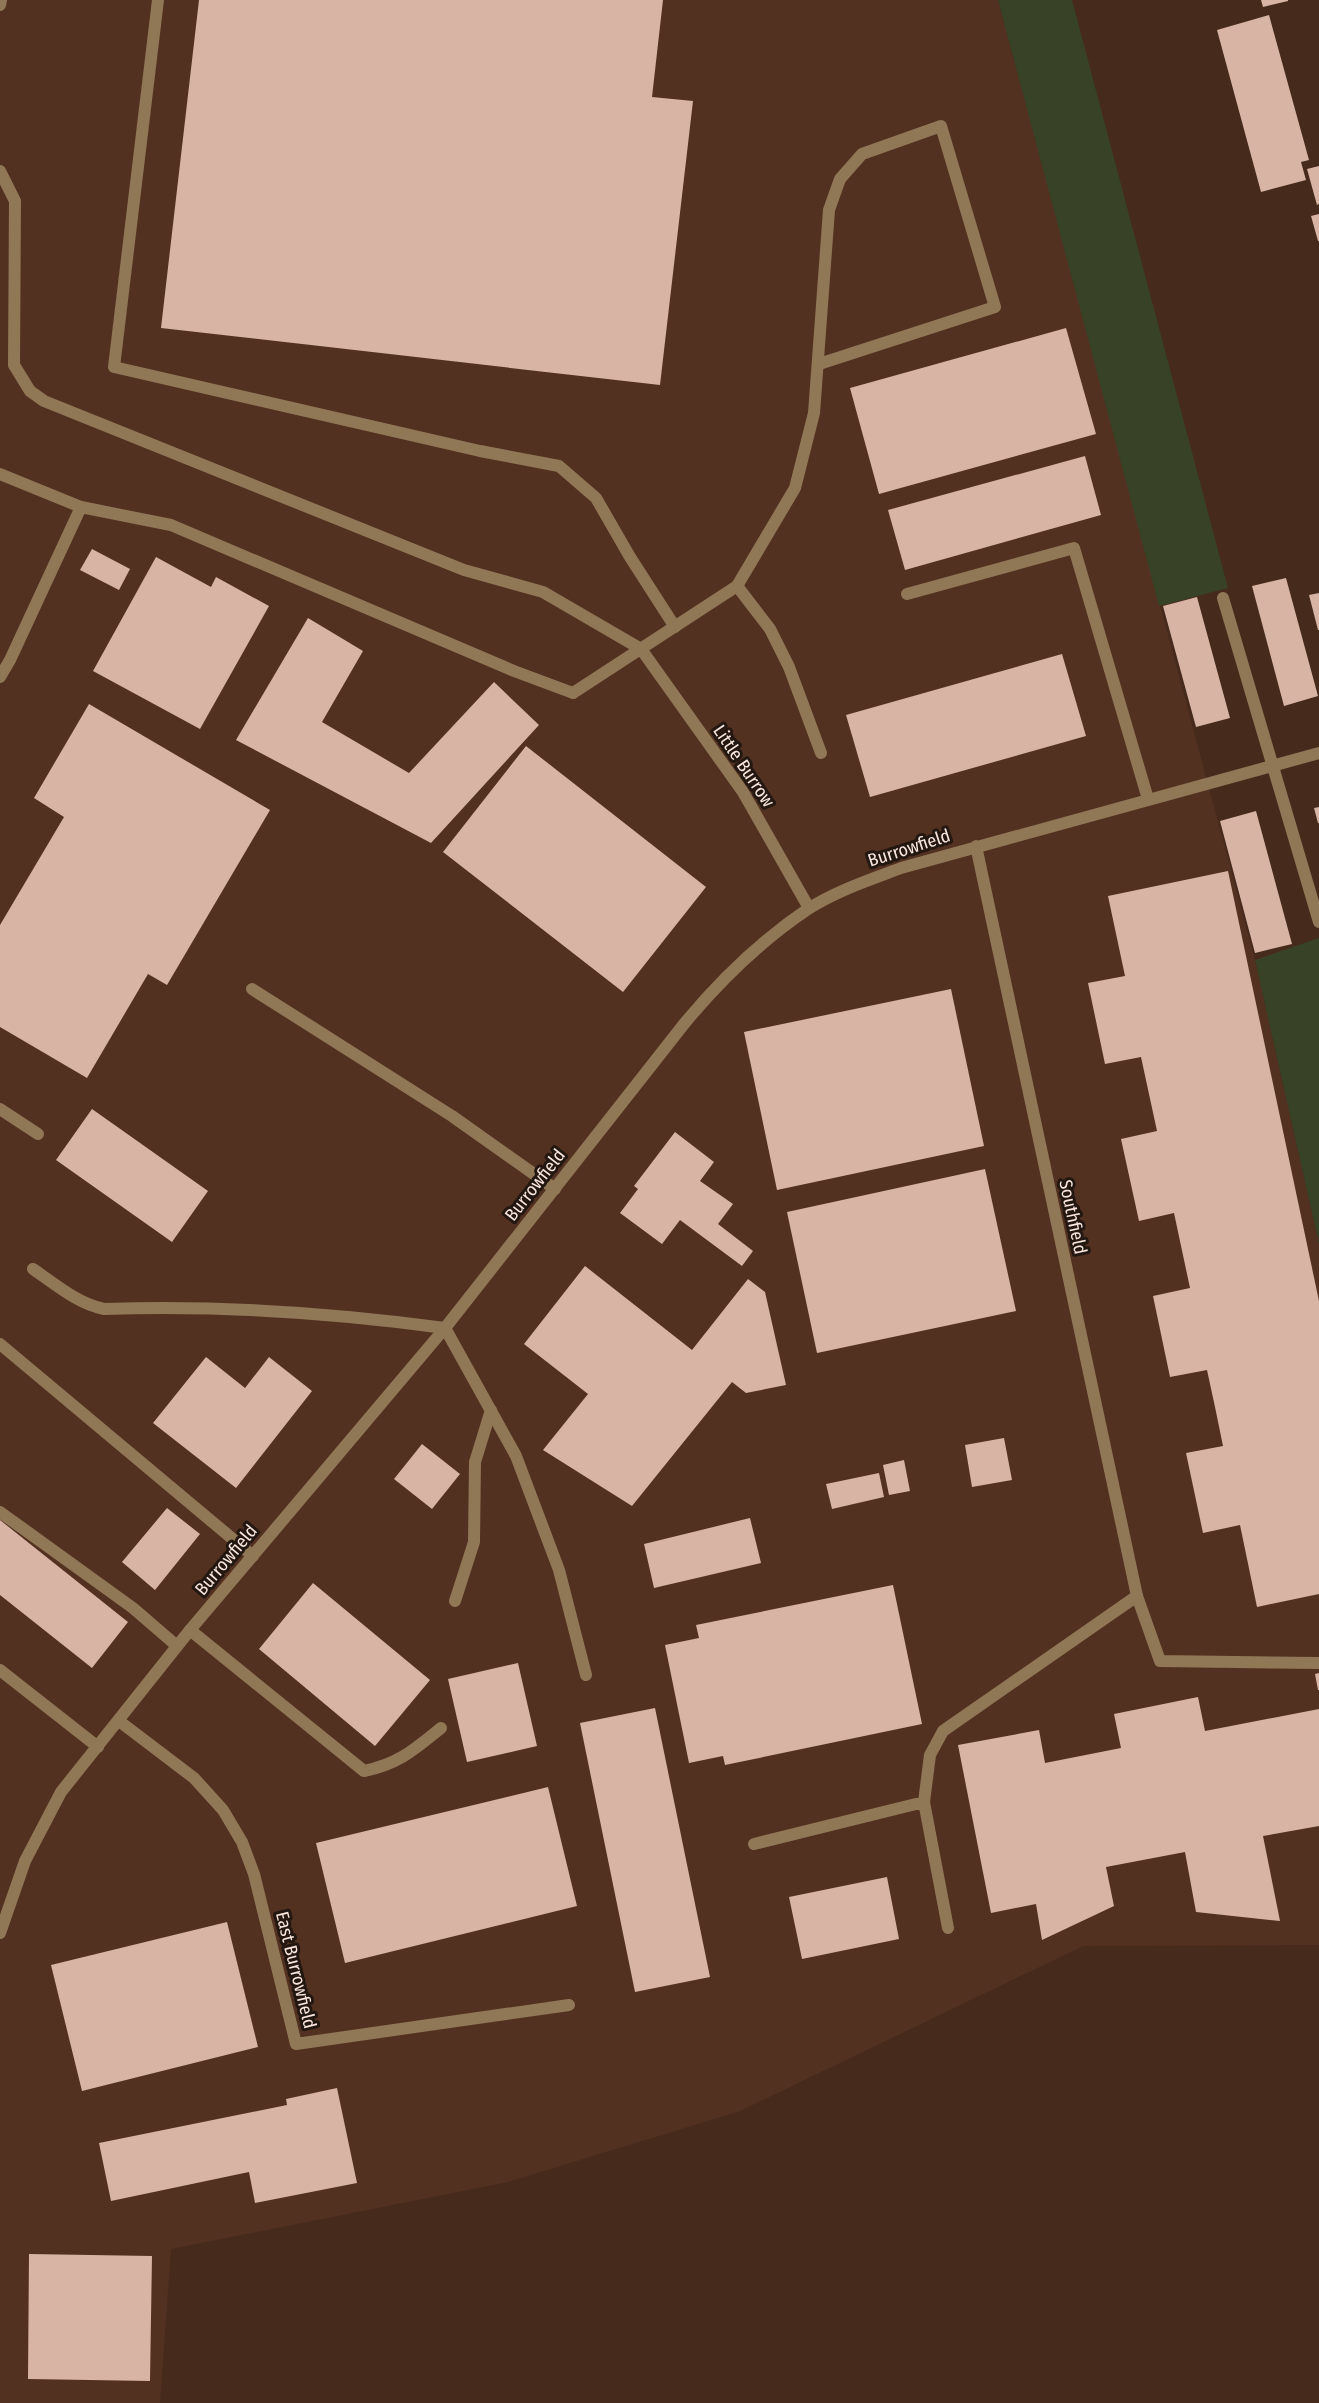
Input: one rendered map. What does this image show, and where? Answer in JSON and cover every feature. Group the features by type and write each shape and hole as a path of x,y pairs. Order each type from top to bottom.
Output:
{"street":[{"path":"0,5 1,0"},
{"path":"158,0 114,367 469,448 559,466 596,498 630,557 675,627"},
{"path":"0,474 81,507 171,525 513,671 573,693 737,586 795,488 814,413 829,210 840,179 862,154 941,126 995,307 819,364"},
{"path":"0,171 15,201 14,365 30,391 44,401 464,570 543,592 641,649"},
{"path":"0,677 5,658 81,507"},
{"path":"907,594 1074,548 1148,799"},
{"path":"737,586 770,629 784,657 821,753"},
{"path":"1223,598 1319,922"},
{"name":"Little Burrow","path":"641,649 743,792 810,908"},
{"name":"Burrowfield","path":"0,1933 25,1861 61,1792 190,1630 446,1328 684,1024 720,981 756,948 810,908 853,886 901,868 1319,753"},
{"name":"Southfield","path":"976,846 1137,1596 1160,1661 1319,1663"},
{"path":"252,988 452,1116 555,1190"},
{"path":"0,1109 38,1134"},
{"path":"33,1269 92,1307 105,1309 278,1311 365,1317 446,1328 516,1456 559,1570 586,1675"},
{"path":"0,1344 253,1556"},
{"path":"455,1601 474,1542 475,1462 491,1410"},
{"path":"0,1512 133,1608 177,1646"},
{"path":"948,1928 924,1802 930,1755 943,1731 1137,1596"},
{"path":"190,1630 364,1771 384,1767 405,1756 441,1728"},
{"path":"0,1670 98,1747"},
{"name":"East Burrowfield","path":"119,1720 194,1778 223,1810 242,1842 254,1874 296,2044 569,2005"},
{"path":"754,1844 924,1802"}],"shaded area":[{"path":"0,0 998,0 1255,960 1319,1244 1319,1945 1083,1946 740,2111 508,2182 171,2249 160,2403 0,2403"}],"green space":[{"path":"998,0 1072,0 1228,588 1159,606"},
{"path":"1319,938 1319,1244 1255,960"}],"building":[{"path":"199,0 663,0 652,97 693,101 660,385 161,328"},
{"path":"1261,0 1288,0 1288,1 1263,7"},
{"path":"1269,15 1309,160 1301,162 1306,180 1261,192 1217,30"},
{"path":"1319,166 1319,204 1317,205 1307,169"},
{"path":"1319,214 1319,241 1318,241 1311,216"},
{"path":"1066,328 1096,434 879,494 850,388"},
{"path":"1085,456 1101,515 905,570 888,510"},
{"path":"92,549 130,569 119,590 80,570"},
{"path":"156,557 211,587 216,577 269,606 200,729 93,671"},
{"path":"1286,578 1318,696 1284,706 1252,586"},
{"path":"1319,593 1319,630 1318,630 1309,595"},
{"path":"1197,597 1230,718 1196,727 1163,606"},
{"path":"308,618 363,651 322,722 409,773 494,682 539,725 431,843 236,740"},
{"path":"1062,654 1086,736 870,797 846,715"},
{"path":"89,704 270,810 167,985 148,974 87,1078 0,1027 0,925 64,817 34,798"},
{"path":"526,746 706,887 623,992 443,852"},
{"path":"1319,807 1319,823 1318,823 1314,808"},
{"path":"1256,811 1292,944 1255,953 1220,821"},
{"path":"1228,871 1319,1301 1319,1594 1257,1607 1240,1525 1203,1533 1186,1453 1223,1446 1215,1407 1207,1370 1170,1377 1153,1296 1190,1288 1174,1213 1139,1221 1121,1139 1157,1131 1141,1057 1105,1064 1088,983 1125,976 1108,896"},
{"path":"951,989 984,1146 777,1190 744,1032"},
{"path":"92,1109 208,1191 172,1242 56,1160"},
{"path":"675,1132 714,1162 700,1181 733,1204 718,1224 753,1251 742,1266 680,1220 662,1244 620,1213 638,1189 634,1186"},
{"path":"985,1169 1016,1311 817,1353 787,1212"},
{"path":"585,1266 692,1350 748,1279 765,1292 786,1385 746,1393 732,1382 632,1506 543,1450 588,1394 524,1344"},
{"path":"206,1357 245,1388 269,1357 312,1391 236,1488 153,1423"},
{"path":"1004,1438 1012,1480 972,1487 965,1445"},
{"path":"422,1444 460,1474 432,1509 394,1479"},
{"path":"904,1460 910,1491 889,1495 883,1465"},
{"path":"879,1473 884,1497 832,1509 826,1484"},
{"path":"167,1508 200,1534 155,1590 122,1562"},
{"path":"750,1518 761,1563 654,1588 644,1544"},
{"path":"0,1520 128,1622 92,1668 0,1595"},
{"path":"313,1583 430,1680 375,1746 259,1649"},
{"path":"893,1585 922,1724 725,1765 723,1756 689,1763 665,1645 699,1638 696,1625"},
{"path":"518,1663 537,1746 467,1762 448,1679"},
{"path":"1319,1673 1319,1690 1318,1690 1315,1674"},
{"path":"1198,1697 1205,1731 1319,1709 1319,1826 1263,1836 1280,1921 1196,1912 1185,1852 1106,1867 1114,1906 1042,1940 1036,1904 991,1913 958,1745 1039,1730 1045,1763 1121,1748 1114,1714"},
{"path":"655,1708 710,1977 635,1992 580,1723"},
{"path":"548,1787 577,1906 345,1963 316,1843"},
{"path":"887,1877 899,1939 802,1959 789,1897"},
{"path":"227,1922 258,2047 82,2091 51,1965"},
{"path":"337,2088 357,2183 255,2203 249,2172 111,2201 99,2143 287,2105 286,2099"},
{"path":"29,2254 152,2256 150,2381 28,2379"}]}
